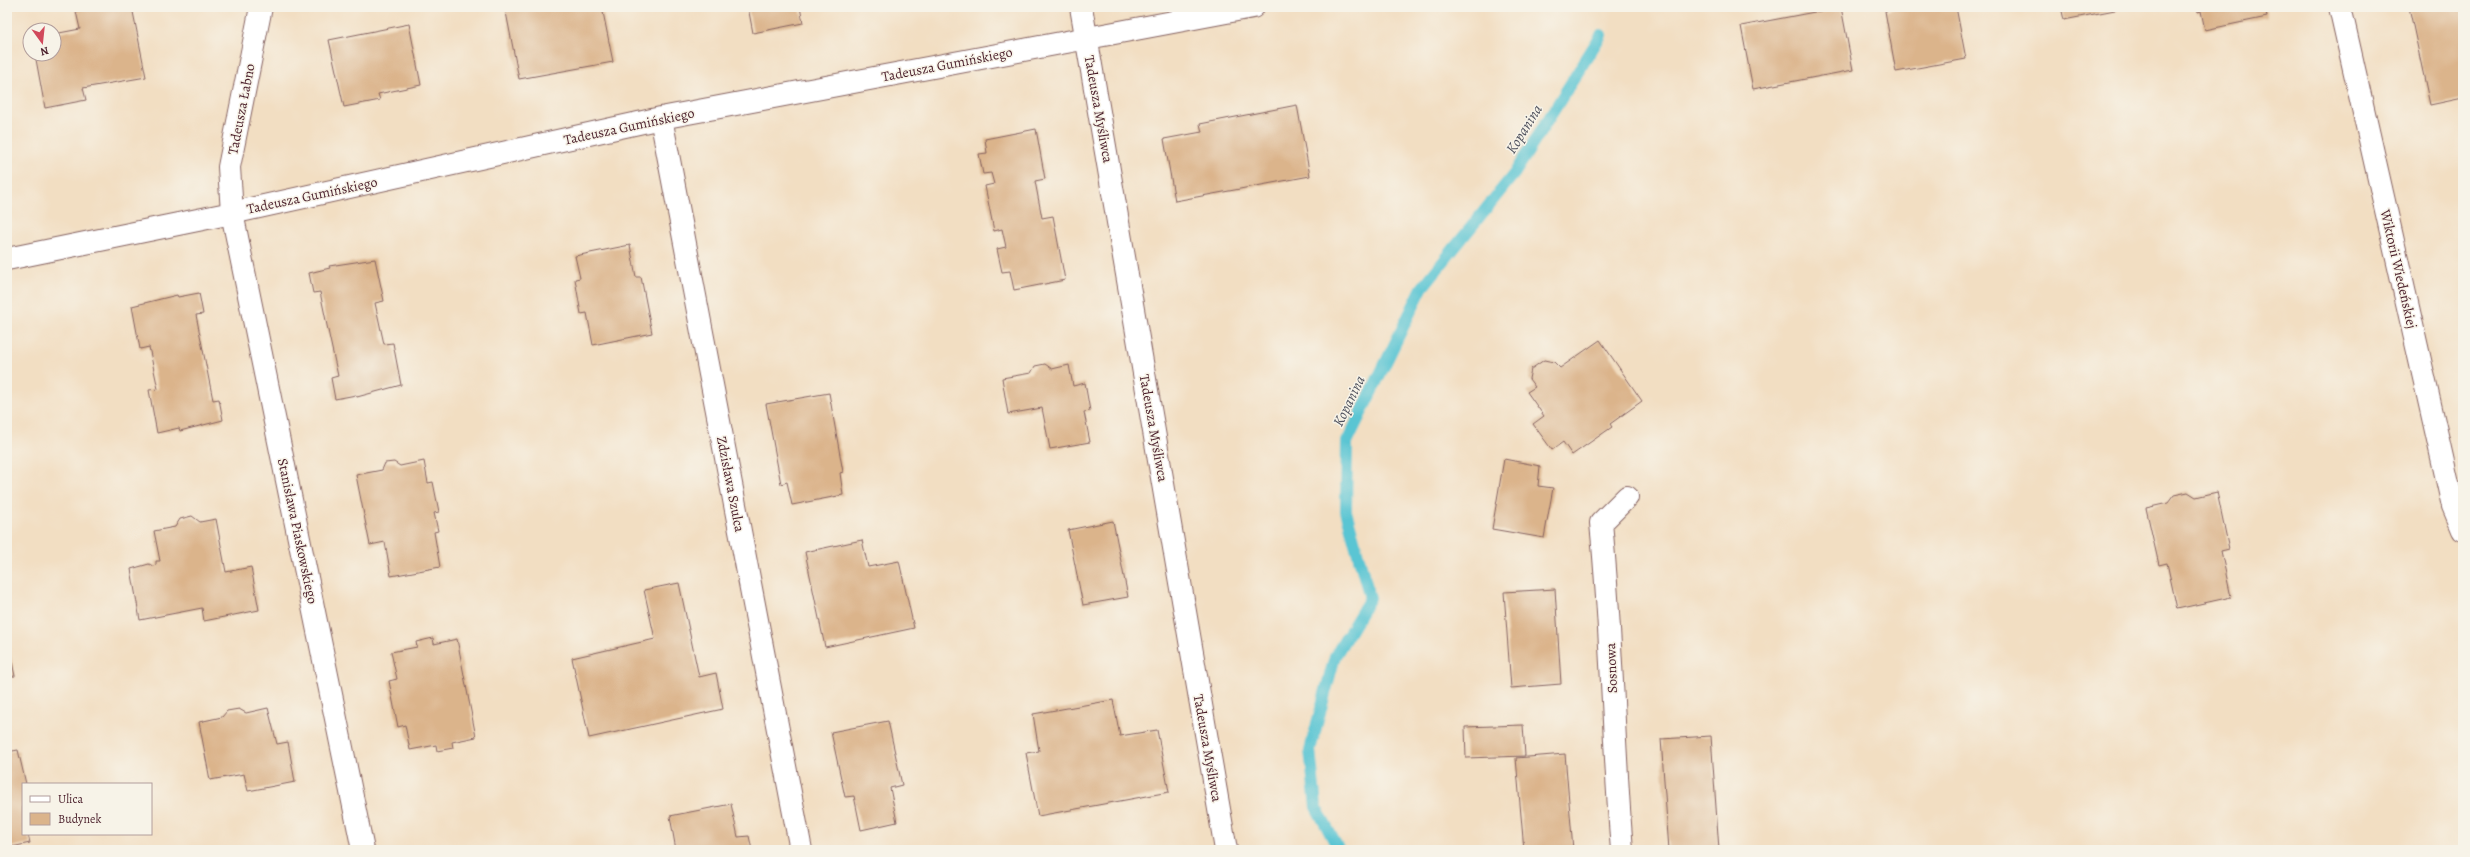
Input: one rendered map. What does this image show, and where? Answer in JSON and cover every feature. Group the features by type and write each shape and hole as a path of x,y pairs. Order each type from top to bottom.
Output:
{"street":[{"name":"Tadeusza Łabno","path":"232,213 229,167 261,7"},
{"name":"Tadeusza Myśliwca","path":"1081,7 1226,850"},
{"name":"Tadeusza Gumińskiego","path":"7,259 232,213 661,118 1253,7"},
{"name":"Wiktorii Wiedeńskiej","path":"2340,7 2453,506 2463,530"},
{"name":"Zdzisława Szulca","path":"661,118 801,850"},
{"name":"Stanisława Piaskowskiego","path":"232,213 363,850"},
{"name":"Sosnowa","path":"1622,850 1616,782 1608,599 1601,523 1627,497"}],"building":[{"path":"75,7 132,7 146,77 83,88 86,100 45,108 36,62 62,62 62,32 80,29"},
{"path":"505,7 602,7 613,62 519,79"},
{"path":"748,7 800,7 803,23 753,33"},
{"path":"1841,7 1853,70 1753,89 1741,26"},
{"path":"1905,7 1956,7 1966,59 1896,72 1885,11"},
{"path":"2061,7 2125,7 2125,8 2064,20"},
{"path":"2197,7 2265,7 2267,17 2205,30 2201,11 2198,12"},
{"path":"2409,7 2463,7 2463,98 2430,105"},
{"path":"409,24 421,85 378,94 380,100 344,107 329,40"},
{"path":"1297,105 1310,176 1175,201 1164,139 1202,132 1200,124"},
{"path":"1036,129 1045,179 1035,181 1042,218 1053,216 1065,280 1014,290 1010,271 1002,272 997,249 1006,247 1002,229 994,231 985,186 994,184 991,173 983,174 979,154 987,153 985,139"},
{"path":"630,245 636,277 641,277 652,333 593,345 587,313 581,314 575,279 580,278 575,256"},
{"path":"375,259 384,301 375,303 384,344 393,343 401,385 357,397 356,395 335,399 331,378 338,376 320,292 313,293 309,273 330,268 329,266"},
{"path":"199,293 203,314 196,315 213,400 219,399 223,420 180,431 179,428 157,433 149,390 158,389 149,347 140,349 132,306 177,295 178,297"},
{"path":"1600,340 1642,401 1610,424 1612,427 1572,455 1563,442 1552,450 1533,424 1544,416 1527,392 1535,387 1529,379 1531,369 1544,360 1554,362 1560,368"},
{"path":"1045,364 1052,369 1069,365 1073,386 1085,383 1090,411 1084,412 1090,442 1050,449 1042,408 1008,414 1002,378 1031,373 1035,366"},
{"path":"829,393 843,472 840,473 843,495 792,505 787,482 781,484 766,404"},
{"path":"1504,459 1540,466 1538,486 1553,488 1544,538 1492,529"},
{"path":"424,461 428,483 433,482 439,512 434,513 438,531 434,532 440,567 391,576 385,542 370,545 356,475 382,470 385,463 394,462 400,466"},
{"path":"2188,492 2196,497 2217,492 2229,549 2221,551 2231,597 2177,609 2167,563 2159,565 2146,508 2168,503 2174,495"},
{"path":"192,516 200,522 216,519 226,572 251,567 259,610 204,621 202,608 140,620 131,569 149,564 153,566 156,565 156,561 160,561 154,531 175,527 180,519"},
{"path":"1113,521 1128,597 1083,605 1068,530"},
{"path":"862,540 868,567 899,561 914,628 825,647 805,552"},
{"path":"679,583 699,677 716,673 723,709 589,738 572,658 655,639 644,590"},
{"path":"1555,589 1561,684 1511,688 1504,592"},
{"path":"433,638 434,644 457,639 476,737 452,742 453,748 437,751 436,745 410,750 405,725 398,727 389,681 397,679 391,652 417,647 416,642"},
{"path":"7,639 15,676 7,677"},
{"path":"1113,700 1120,736 1157,730 1169,792 1038,816 1026,753 1039,751 1033,714"},
{"path":"268,708 277,744 288,742 295,782 248,791 244,774 210,780 199,722 222,717 227,711 239,709 246,713"},
{"path":"888,721 902,785 890,788 897,822 861,830 854,796 845,797 831,732"},
{"path":"1523,725 1525,756 1466,758 1465,727"},
{"path":"1711,736 1719,850 1669,850 1661,739"},
{"path":"18,750 26,783 22,783 22,835 28,835 30,843 7,848 7,752"},
{"path":"1565,754 1573,850 1524,850 1516,758"},
{"path":"731,804 738,837 749,836 752,850 676,850 670,816"}],"waterway":[{"name":"Kopanina","path":"1339,850 1316,807 1310,750 1335,656 1370,598 1346,511 1347,442 1422,288 1514,174 1601,35"}]}
